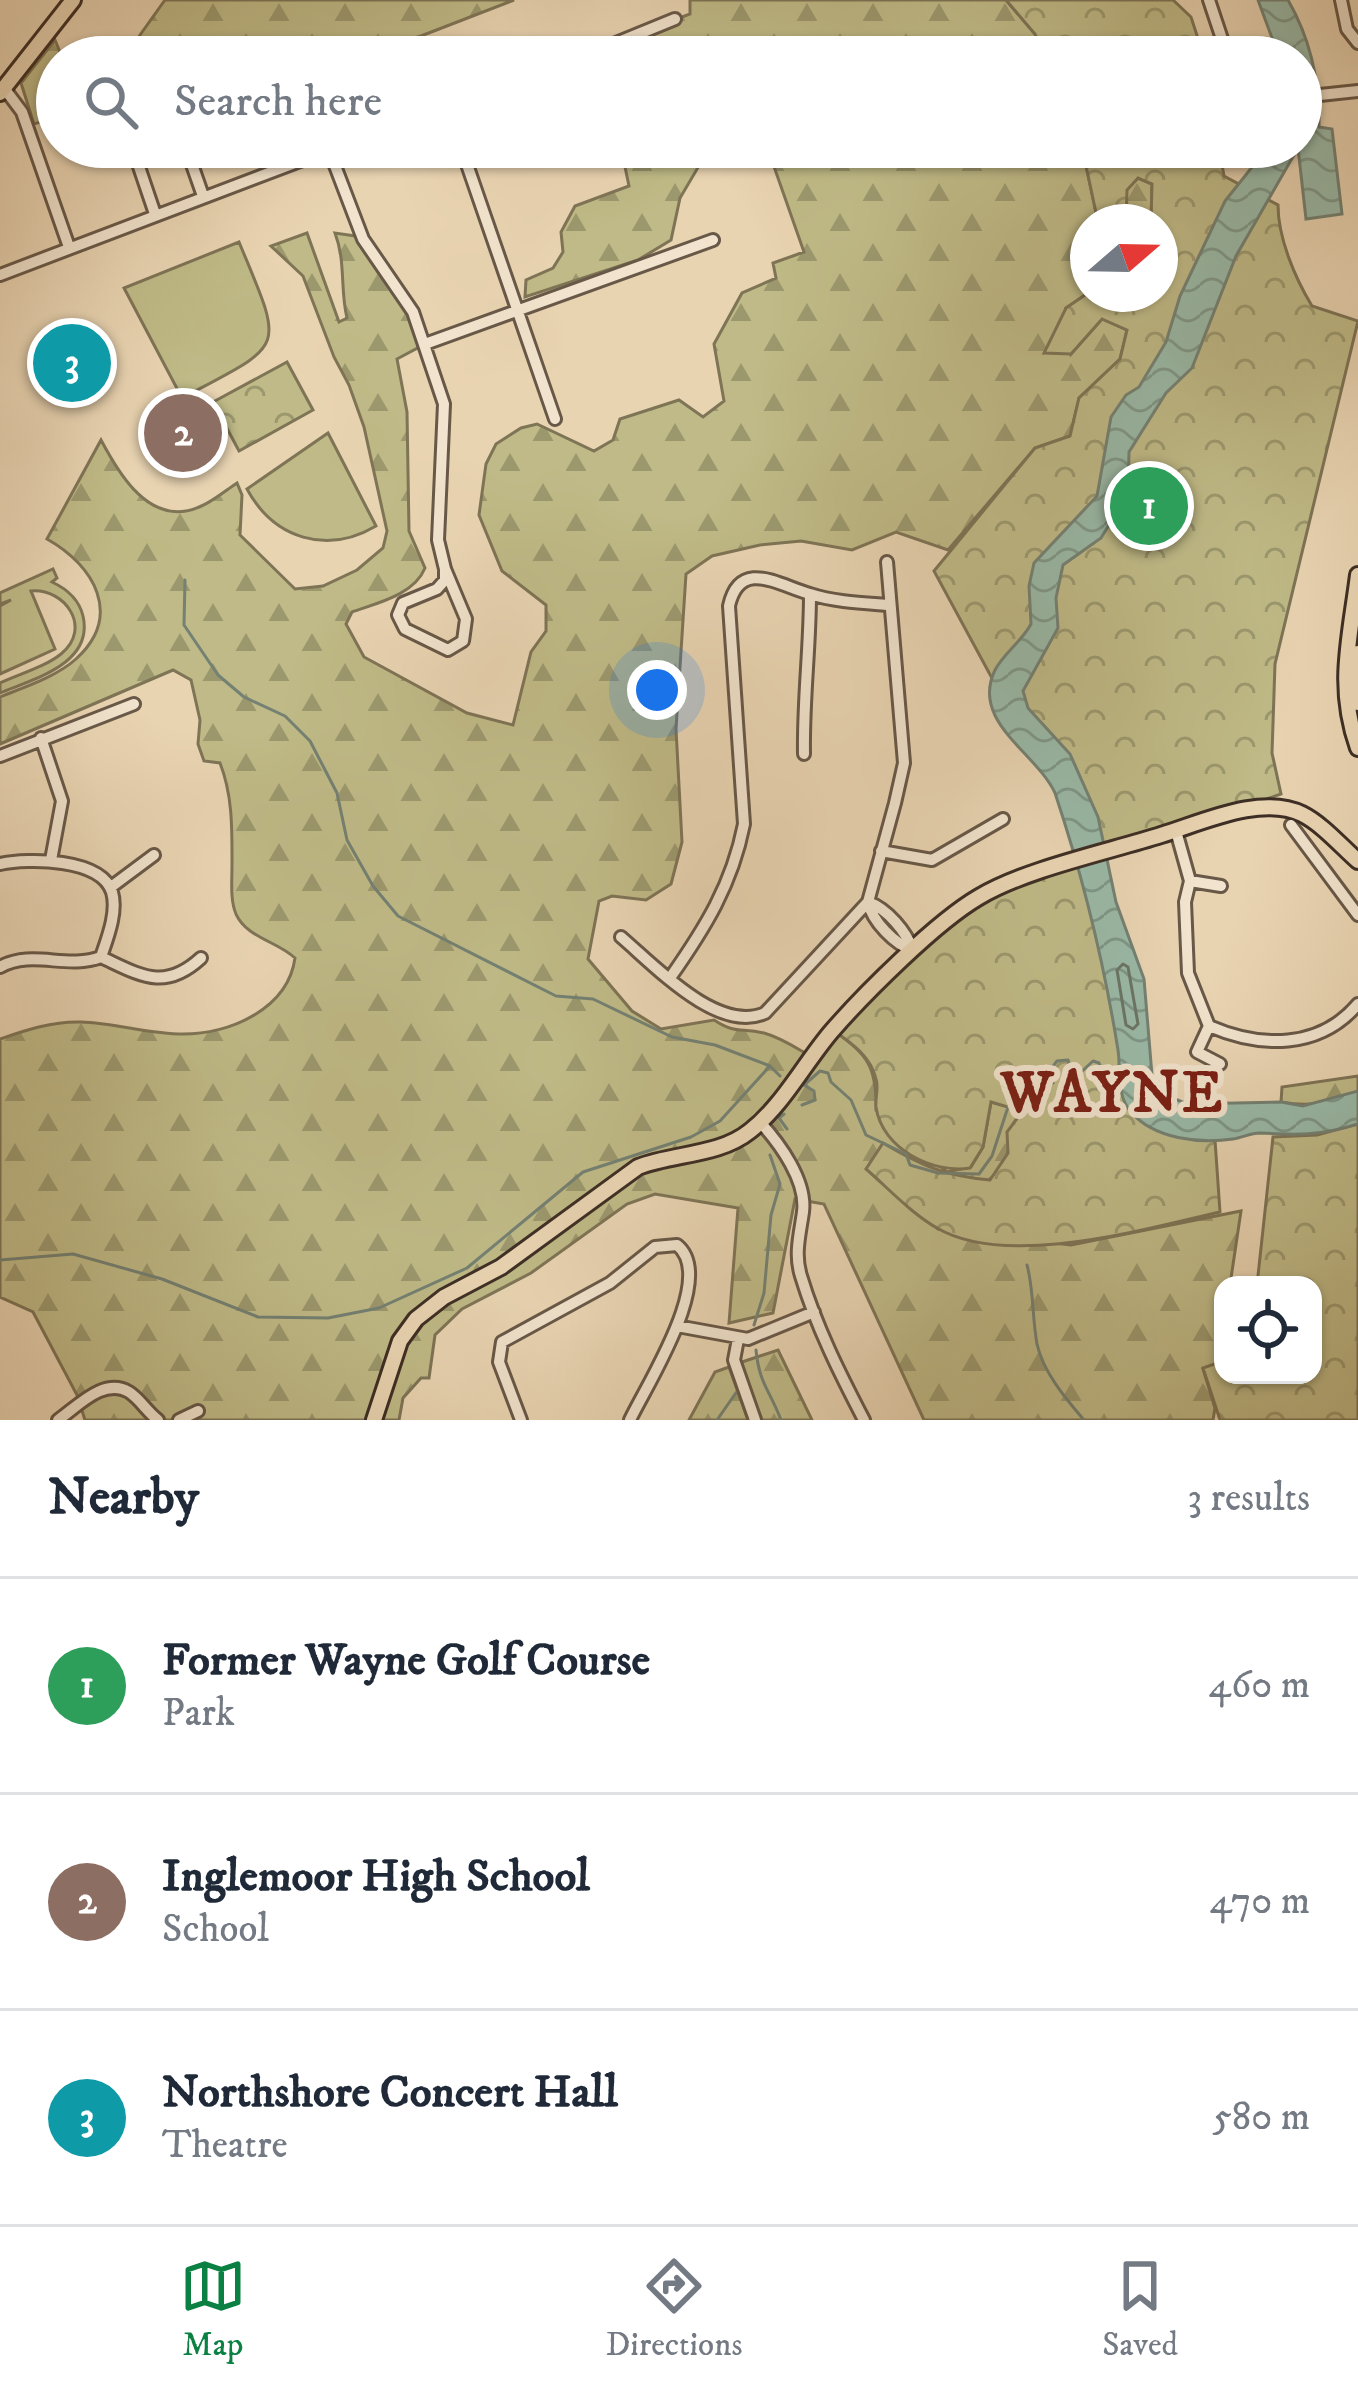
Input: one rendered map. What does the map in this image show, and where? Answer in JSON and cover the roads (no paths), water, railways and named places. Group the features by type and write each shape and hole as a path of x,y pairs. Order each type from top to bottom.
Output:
{"main road":[{"path":"45,36 73,0"},
{"path":"2,91 36,47"},
{"path":"1358,575 1345,684 1347,715 1358,748"},
{"path":"1358,653 1358,703"},
{"path":"374,1420 400,1341 433,1304 502,1267 638,1167 726,1144 760,1122 833,1030 914,950 976,898 1046,871 1255,809 1281,808 1306,816 1358,861"}],"street":[{"path":"1209,0 1221,36"},
{"path":"1341,0 1347,29 1358,43"},
{"path":"635,36 675,19"},
{"path":"2,91 22,112 36,152"},
{"path":"1322,94 1358,91"},
{"path":"41,168 69,247"},
{"path":"138,168 155,214"},
{"path":"193,168 203,196"},
{"path":"0,275 269,168"},
{"path":"340,168 362,237 413,312 444,404 438,540 467,626 463,641 448,650 405,629 398,615 403,603 440,586 446,580 445,568"},
{"path":"468,168 555,419"},
{"path":"425,344 712,240"},
{"path":"621,937 720,1014 749,1020 765,1013 868,902 904,763 886,562"},
{"path":"670,979 712,919 737,857 744,824 729,606 732,591 744,581 760,578 810,594 889,605"},
{"path":"804,754 810,594"},
{"path":"0,756 134,704"},
{"path":"41,738 62,801 51,860"},
{"path":"881,851 932,860 1003,819"},
{"path":"1291,824 1358,915"},
{"path":"1176,831 1190,880 1185,902 1188,973 1209,1026 1234,1037 1284,1043 1325,1032 1358,1004"},
{"path":"111,887 154,855"},
{"path":"0,864 51,860 87,871 111,887 114,906 100,957"},
{"path":"1190,880 1221,886"},
{"path":"868,902 879,906 914,950"},
{"path":"0,967 34,957 71,963 100,957 146,978 164,978 184,974 201,958"},
{"path":"1209,1026 1197,1052 1220,1064"},
{"path":"760,1122 801,1189 798,1264 814,1312 864,1420"},
{"path":"506,1420 520,1418 499,1362 499,1346 508,1336 610,1283 655,1247 677,1245 686,1253 691,1273 677,1326 630,1420"},
{"path":"677,1326 738,1339 759,1337 814,1312"},
{"path":"738,1339 734,1360 755,1420"},
{"path":"58,1420 99,1391 112,1388 124,1388 158,1420"},
{"path":"179,1420 198,1411"}],"water":[{"path":"1258,0 1288,0 1305,36 1271,36"},
{"path":"1322,127 1332,129 1342,214 1306,219 1300,168 1322,168"},
{"path":"1251,168 1287,168 1236,256 1192,368 1166,393 1129,452 1128,494 1101,538 1063,565 1056,598 1058,628 1023,691 1028,708 1070,754 1098,817 1116,902 1144,979 1152,1075 1161,1093 1187,1104 1281,1102 1303,1106 1358,1091 1358,1124 1320,1133 1256,1133 1206,1141 1178,1138 1152,1128 1126,1106 1099,953 1055,793 1008,736 991,705 995,670 1031,624 1029,586 1034,563 1097,496 1111,417 1126,395 1139,387 1166,342 1180,296 1225,201"}],"waterway":[{"path":"185,580 184,625 218,675 244,697 285,716 310,741 337,793 347,840 373,886 398,916 556,996 593,999 672,1037 715,1045 770,1066 780,1076"},
{"path":"802,1105 815,1100 814,1091 804,1085 820,1071 828,1073 851,1100 866,1135 906,1154 910,1165 938,1173 979,1174 992,1156 1009,1104 1025,1099 1028,1087 1053,1083 1048,1073 1057,1061 1068,1060 1073,1075 1093,1061 1099,1063 1104,1076 1117,1075"},
{"path":"0,1260 73,1254 162,1279 258,1317 328,1318 379,1308 467,1268 583,1172 691,1137 720,1121 770,1066"},
{"path":"784,1114 779,1118 787,1129"},
{"path":"754,1325 764,1293 771,1215 780,1184 770,1155"},
{"path":"1027,1265 1035,1334 1044,1365 1084,1420"},
{"path":"756,1350 762,1379 781,1420"},
{"path":"717,1420 740,1387"}],"place":[{"name":"Northshore Concert Hall","path":"72,363"},
{"name":"Inglemoor High School","path":"183,433"},
{"name":"Former Wayne Golf Course","path":"1149,506"}],"district":[{"name":"WAYNE","path":"1113,1091"}]}
